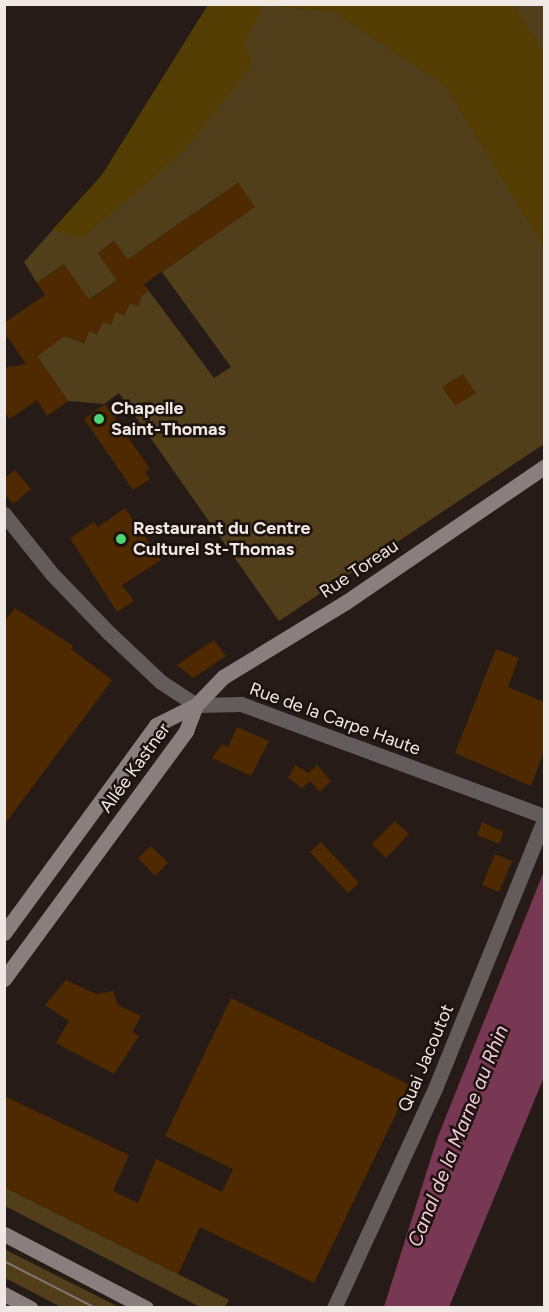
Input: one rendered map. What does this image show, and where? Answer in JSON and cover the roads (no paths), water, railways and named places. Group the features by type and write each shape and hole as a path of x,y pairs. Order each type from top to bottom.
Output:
{"main road":[{"name":"Rue Toreau","path":"196,705 223,677 346,602 544,467"},
{"name":"Allée Kastner","path":"4,933 156,725 196,705"},
{"name":"Allée Kastner","path":"4,979 186,731 196,705"},
{"path":"107,792 131,807"},
{"path":"4,1234 146,1308"},
{"path":"4,1294 30,1308"}],"street":[{"path":"4,514 52,574 109,633 161,682 196,705"},
{"name":"Rue de la Carpe Haute","path":"196,705 241,704 544,818"},
{"name":"Quai Jacoutot","path":"334,1308 455,1043 544,818"}],"water":[{"name":"Canal de la Marne au Rhin","path":"544,871 544,1077 449,1307 384,1307 437,1139"}],"tram line":[{"path":"4,1261 96,1308"}],"place":[{"name":"Chapelle Saint-Thomas","path":"99,419"},
{"name":"Restaurant du Centre Culturel St-Thomas","path":"121,539"}]}
